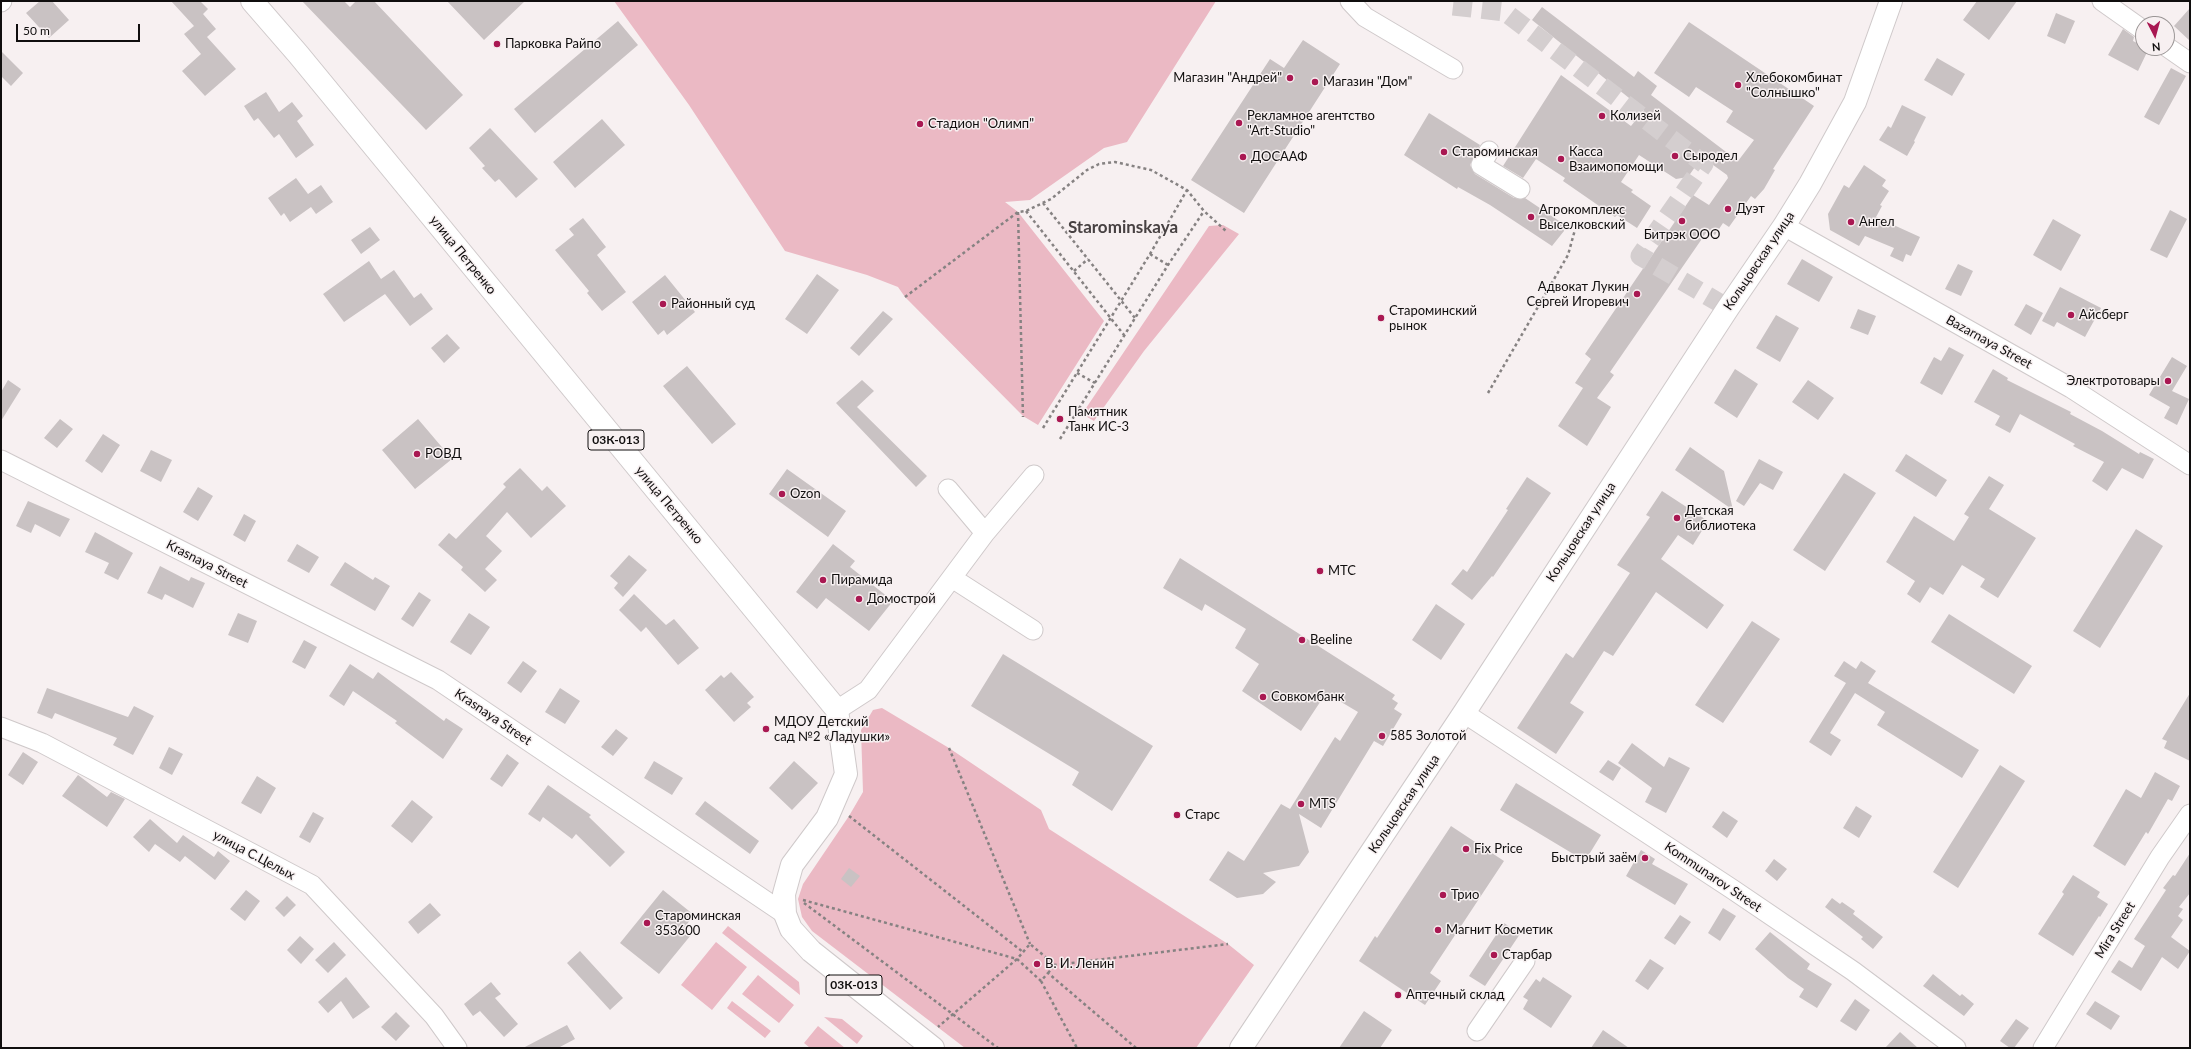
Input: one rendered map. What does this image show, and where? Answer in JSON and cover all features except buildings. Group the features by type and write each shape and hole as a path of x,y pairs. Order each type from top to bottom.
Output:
{"main road":[{"name":"улица Петренко","path":"252,1 331,94 837,710 845,755 846,774 827,818 792,865 784,894 785,914"},
{"name":"Кольцовская улица","path":"1242,1048 1464,713 1629,458 1784,226 1810,184 1855,102 1891,1"},
{"name":"03К-013","path":"785,914 791,929 811,951 936,1038"}],"street":[{"path":"1350,1 1365,17 1457,64"},
{"path":"2102,1 2135,24"},
{"path":"2175,53 2190,63"},
{"path":"1489,151 1481,165 1520,189"},
{"name":"Bazarnaya Street","path":"1784,226 2071,388 2190,465"},
{"name":"Krasnaya Street","path":"1,460 438,680 785,914"},
{"path":"837,710 868,690 985,533 1034,475"},
{"path":"948,490 985,533"},
{"path":"952,578 1033,630"},
{"name":"Kommunarov Street","path":"1464,713 1738,893 1853,971 1956,1048"},
{"name":"улица С.Целых","path":"1,727 42,743 312,885 434,1016 457,1048"},
{"name":"Mira Street","path":"2043,1048 2160,857 2190,814"},
{"path":"1477,1031 1525,961"}],"path":[{"path":"905,297 1018,212 1044,203 1087,170 1099,164 1115,162 1151,170 1187,190 1204,211 1226,231"},
{"path":"1043,428 1150,254 1187,190"},
{"path":"1044,203 1135,318"},
{"path":"1026,210 1124,335"},
{"path":"1060,439 1168,265 1204,211"},
{"path":"1018,212 1023,416"},
{"path":"1488,393 1568,255 1576,226"},
{"path":"1150,254 1168,265"},
{"path":"1074,271 1088,259"},
{"path":"1077,373 1094,384"},
{"path":"949,748 1030,944 1054,965"},
{"path":"849,816 1023,952"},
{"path":"998,1048 798,899 1017,959 1041,981 1077,1048"},
{"path":"936,1038 953,1014 1017,959 1030,944"},
{"path":"1041,981 1054,965 1228,944"},
{"path":"1048,973 1136,1048"}],"shaded area":[{"name":"Стадион \"Олимп\"","path":"614,1 1216,1 1127,142 1104,148 1030,200 1005,202 1018,212 1104,321 1038,425 1023,416 905,297 898,287 867,275 785,251 689,105"},
{"path":"1223,225 1239,234 1144,351 1094,421 1082,414 1209,226"},
{"path":"882,708 949,748 1041,810 1049,829 1228,944 1254,965 1196,1048 965,1048 812,931 802,917 798,899 803,884 849,816 863,792 861,730 873,710"},
{"path":"728,926 799,982 800,995 722,933"},
{"path":"716,942 747,967 712,1010 681,985"},
{"path":"758,975 794,1005 779,1023 742,994"},
{"path":"732,1001 771,1031 765,1038 727,1008"},
{"path":"824,1017 842,1019 863,1036 857,1044"},
{"path":"818,1026 845,1048 810,1048 804,1043"}],"tunnel":[{"path":"1453,6 1505,12 1704,164 1640,256 1728,308"}],"place":[{"name":"Парковка Райпо","path":"497,44"},
{"name":"Магазин \"Андрей\"","path":"1290,78"},
{"name":"Магазин \"Дом\"","path":"1315,82"},
{"name":"Хлебокомбинат \"Солнышко\"","path":"1738,85"},
{"name":"Колизей","path":"1602,116"},
{"name":"Рекламное агентство \"Art-Studio\"","path":"1239,123"},
{"name":"Стадион \"Олимп\"","path":"920,124"},
{"name":"Староминская","path":"1444,152"},
{"name":"Сыродел","path":"1675,156"},
{"name":"ДОСААФ","path":"1243,157"},
{"name":"Касса Взаимопомощи","path":"1561,159"},
{"name":"Дуэт","path":"1728,209"},
{"name":"Агрокомплекс Выселковский","path":"1531,217"},
{"name":"Битрэк ООО","path":"1682,221"},
{"name":"Ангел","path":"1851,222"},
{"name":"Адвокат Лукин Сергей Игоревич","path":"1637,294"},
{"name":"Районный суд","path":"663,304"},
{"name":"Айсберг","path":"2071,315"},
{"name":"Староминский рынок","path":"1381,318"},
{"name":"Электротовары","path":"2168,381"},
{"name":"Памятник Танк ИС-3","path":"1060,419"},
{"name":"РОВД","path":"417,454"},
{"name":"Ozon","path":"782,494"},
{"name":"Детская библиотека","path":"1677,518"},
{"name":"МТС","path":"1320,571"},
{"name":"Пирамида","path":"823,580"},
{"name":"Домострой","path":"859,599"},
{"name":"Beeline","path":"1302,640"},
{"name":"Совкомбанк","path":"1263,697"},
{"name":"МДОУ Детский сад №2 «Ладушки»","path":"766,729"},
{"name":"585 Золотой","path":"1382,736"},
{"name":"MTS","path":"1301,804"},
{"name":"Старс","path":"1177,815"},
{"name":"Fix Price","path":"1466,849"},
{"name":"Быстрый заём","path":"1645,858"},
{"name":"Трио","path":"1443,895"},
{"name":"Староминская 353600","path":"647,923"},
{"name":"Магнит Косметик","path":"1438,930"},
{"name":"Старбар","path":"1494,955"},
{"name":"В. И. Ленин","path":"1037,964"},
{"name":"Аптечный склад","path":"1398,995"}],"district":[{"name":"Starominskaya","path":"1123,228"}]}
